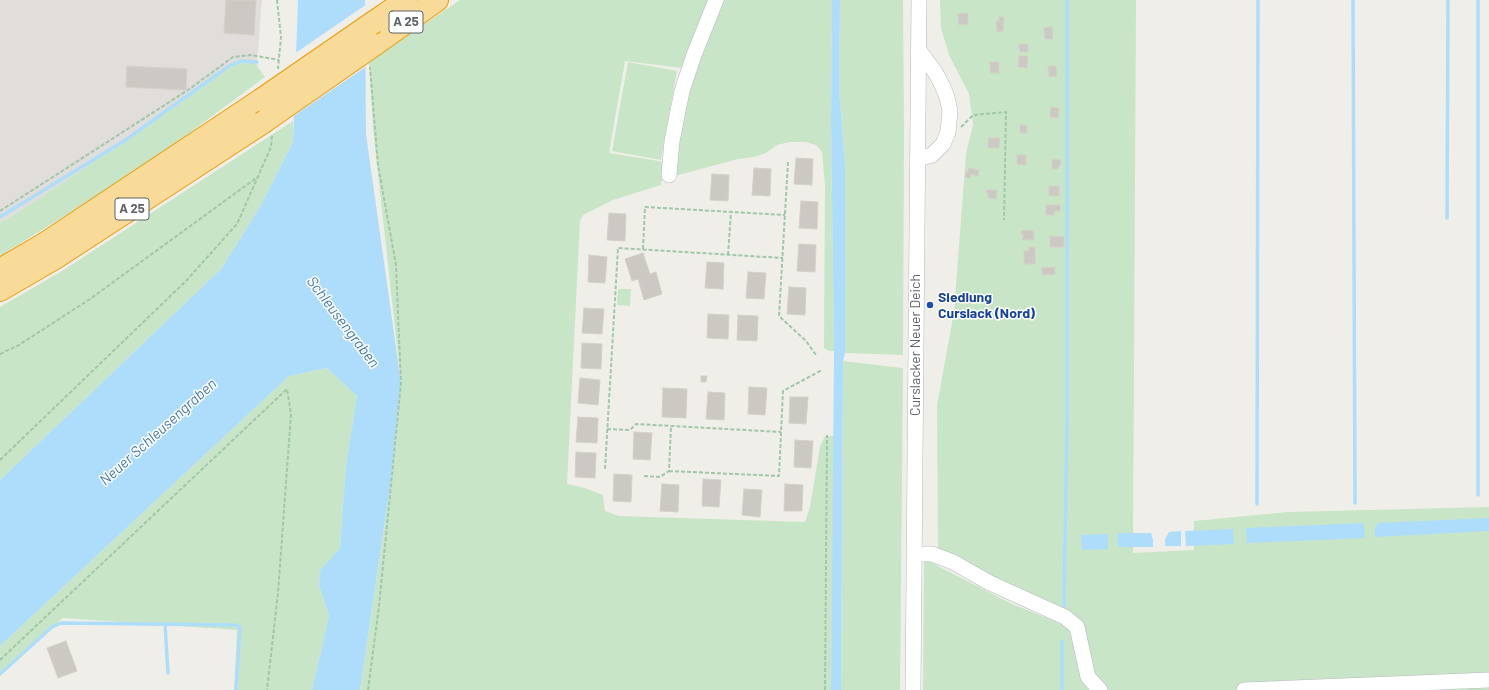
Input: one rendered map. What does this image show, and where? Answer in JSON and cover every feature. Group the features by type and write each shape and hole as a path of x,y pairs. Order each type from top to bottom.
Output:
{"highway":[{"name":"A 25","path":"0,270 46,243 261,100 406,0"},
{"name":"A 25","path":"0,290 55,258 372,53 437,0"}],"street":[{"path":"669,175 672,141 682,91 694,55 716,0"},
{"name":"Curslacker Neuer Deich","path":"912,690 919,0"},
{"path":"917,159 932,155 943,144 950,121 950,111 947,97 935,72 918,49"},
{"path":"914,554 932,554 953,562 990,583 1066,617 1077,627 1088,677 1100,690"},
{"path":"1244,690 1489,680"}],"path":[{"path":"368,690 379,606 401,383 396,265 378,165 372,53"},
{"path":"0,211 188,90 233,57 251,56 279,60"},
{"path":"943,144 973,115 1006,112 1004,220"},
{"path":"788,162 779,316 806,341 816,355"},
{"path":"0,354 19,345 90,299 260,175 237,224 186,282 0,460"},
{"path":"643,249 644,207 785,215"},
{"path":"728,254 731,212"},
{"path":"605,469 618,248 783,258"},
{"path":"644,476 660,477 669,471 779,476 783,391 822,370"},
{"path":"0,660 288,389 291,414 278,593 267,690"},
{"path":"607,429 630,430 636,424 781,432"},
{"path":"669,471 671,426"},
{"path":"824,690 827,435"}],"shaded area":[{"path":"0,0 262,0 257,62 259,67 254,62 241,61 229,66 124,141 25,208 0,223"}],"green space":[{"path":"460,0 712,0 683,68 625,61 609,153 665,162 661,185 613,200 583,215 580,221 567,484 585,488 603,495 605,511 619,516 805,522 810,507 820,446 825,436 834,436 831,690 360,690 391,481 401,383 373,128 369,62"},
{"path":"720,0 832,0 831,121 834,351 829,351 824,348 825,185 822,152 816,145 805,142 789,142 777,145 766,153 754,157 738,159 675,176 684,95"},
{"path":"840,0 903,0 903,355 845,353 845,165 839,90"},
{"path":"940,0 1136,0 1133,553 1194,550 1194,521 1288,512 1489,507 1489,690 923,690 924,559 1012,604 1067,626 938,549 937,405 954,312 966,154 973,125 969,94 949,55 941,28"},
{"path":"241,61 254,62 265,77 146,165 0,256 0,223 25,208 124,141 229,66"},
{"path":"628,62 677,71 661,160 612,151"},
{"path":"293,121 293,142 260,207 221,269 0,480 0,307 62,271"},
{"path":"618,289 631,289 630,306 617,305"},
{"path":"843,361 903,368 900,690 841,690"},
{"path":"327,368 357,396 346,465 340,548 320,570 319,585 329,616 312,690 234,690 237,630 63,618 0,672 0,646 289,376"}],"water":[{"path":"298,0 365,0 366,134 401,383 391,480 360,690 312,690 329,616 319,585 320,570 340,548 346,465 357,396 327,368 289,376 0,646 0,480 221,269 260,207 293,142"},
{"path":"832,0 840,0 839,90 845,165 845,353 843,361 841,690 831,690 834,351 831,121"},
{"path":"1489,518 1489,531 1375,537 1375,528 1378,523"},
{"path":"1364,523 1365,538 1247,543 1246,528"},
{"path":"1233,529 1234,544 1186,546 1185,531"},
{"path":"1181,531 1181,546 1165,546 1165,539 1169,532"},
{"path":"1117,533 1151,533 1153,547 1118,547"},
{"path":"1108,534 1108,549 1082,550 1081,535"}],"pier":[{"path":"367,4 367,66 291,118 294,54"}],"building":[{"path":"226,0 256,0 254,35 224,33"},
{"path":"968,13 968,24 959,25 958,14"},
{"path":"999,17 1004,17 1003,31 997,32 996,21 999,21"},
{"path":"1052,27 1053,39 1045,39 1044,28"},
{"path":"1019,44 1028,44 1028,52 1020,52"},
{"path":"1019,56 1028,56 1027,68 1018,67"},
{"path":"990,62 999,62 999,73 990,73"},
{"path":"127,66 187,69 186,90 126,87"},
{"path":"1048,66 1056,66 1057,76 1049,77"},
{"path":"1051,107 1059,108 1058,118 1050,117"},
{"path":"1020,125 1027,125 1027,133 1020,133"},
{"path":"989,138 1000,138 999,148 988,148"},
{"path":"1017,155 1026,155 1026,165 1017,164"},
{"path":"796,158 813,159 812,185 794,184"},
{"path":"1052,159 1061,160 1058,169 1052,169"},
{"path":"754,168 771,169 770,196 752,195"},
{"path":"969,168 979,170 978,176 971,174 970,178 965,177"},
{"path":"712,174 729,175 728,201 710,200"},
{"path":"1049,186 1059,186 1059,196 1049,196"},
{"path":"986,190 997,190 996,199 988,198 988,193 986,193"},
{"path":"801,201 818,202 817,229 799,228"},
{"path":"1046,205 1060,205 1060,211 1054,211 1054,215 1046,215"},
{"path":"609,213 626,214 625,241 607,240"},
{"path":"1033,230 1034,240 1023,240 1023,234 1021,234 1021,231"},
{"path":"1050,236 1064,237 1064,247 1050,247"},
{"path":"799,244 816,245 815,272 797,271"},
{"path":"1029,247 1035,247 1035,264 1024,264 1024,251 1029,251"},
{"path":"643,253 650,274 656,272 662,294 644,300 638,279 632,281 625,259"},
{"path":"589,255 607,257 605,283 588,282"},
{"path":"707,262 724,263 723,289 705,288"},
{"path":"1055,267 1055,274 1042,275 1042,268"},
{"path":"748,272 766,273 764,299 746,298"},
{"path":"789,287 806,288 805,315 787,314"},
{"path":"584,308 604,309 602,334 582,333"},
{"path":"708,314 729,315 728,339 707,338"},
{"path":"738,315 758,316 757,341 737,340"},
{"path":"582,343 602,344 601,369 581,368"},
{"path":"701,376 707,376 706,382 701,382"},
{"path":"580,378 600,380 598,405 578,403"},
{"path":"749,387 767,388 765,415 748,414"},
{"path":"663,388 687,389 686,418 662,417"},
{"path":"708,392 725,393 724,420 706,419"},
{"path":"790,397 808,397 806,424 789,423"},
{"path":"578,417 598,418 597,443 576,442"},
{"path":"634,432 652,433 650,460 633,459"},
{"path":"795,440 813,441 811,468 794,467"},
{"path":"576,452 596,453 595,478 575,477"},
{"path":"614,474 632,475 631,502 613,501"},
{"path":"703,479 721,480 719,507 702,506"},
{"path":"662,484 679,485 678,512 660,511"},
{"path":"785,484 803,485 802,511 784,511"},
{"path":"744,489 762,490 760,517 742,515"},
{"path":"66,641 77,671 58,678 47,648"}],"waterway":[{"path":"1064,607 1067,419 1067,0"},
{"path":"1257,504 1258,0"},
{"path":"1353,0 1355,503"},
{"path":"1447,218 1448,0"},
{"path":"1478,0 1478,495"},
{"path":"0,217 124,141 229,66 241,61 257,62"},
{"path":"0,674 52,627 61,623 236,625 240,628 236,690"},
{"path":"165,624 168,673"},
{"path":"1062,641 1062,690"}],"place":[{"name":"Siedlung Curslack (Nord)","path":"930,305"}],"water label":[{"name":"Schleusengraben","path":"343,322"},
{"name":"Neuer Schleusengraben","path":"158,432"}]}
